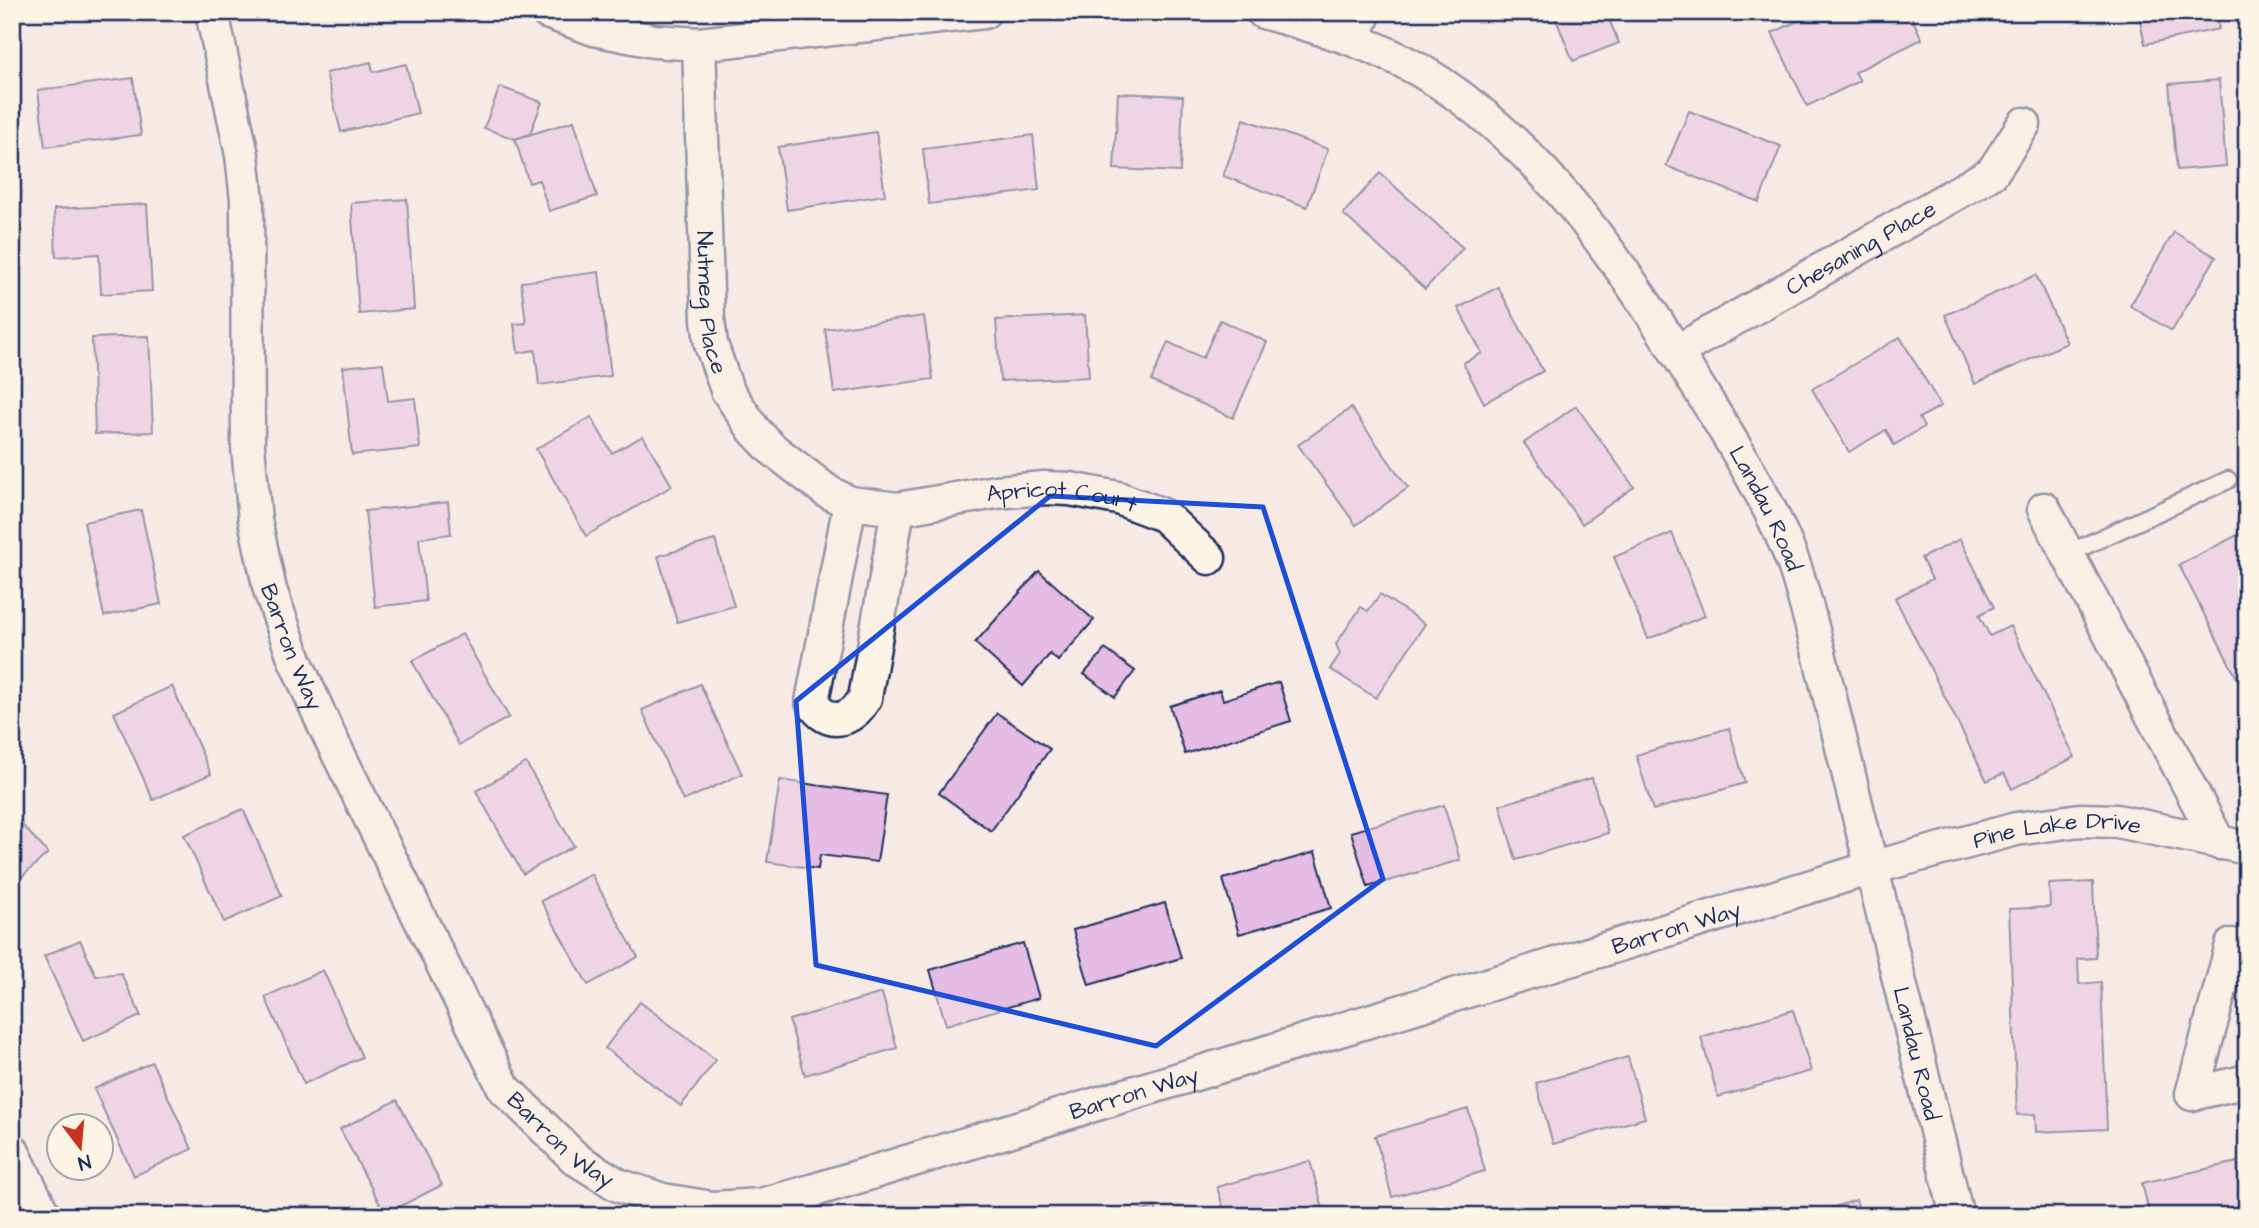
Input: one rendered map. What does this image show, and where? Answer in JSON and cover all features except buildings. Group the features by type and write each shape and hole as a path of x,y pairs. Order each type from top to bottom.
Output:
{"street":[{"name":"Barron Way","path":"212,12 242,155 247,200 248,447 255,520 270,590 295,660 325,727 504,1088 576,1159 618,1185 663,1200 712,1208 761,1205 1871,869"},
{"path":"547,12 594,29 654,41 699,44 985,12"},
{"name":"Landau Road","path":"1263,12 1360,25 1396,57 1439,82 1511,138 1561,190 1607,247 1676,352 1756,485 1793,563 1818,649 1956,1216"},
{"name":"Nutmeg Place","path":"699,44 708,319 711,344 727,390 754,430 771,448 828,492 850,503 898,509"},
{"name":"Chesaning Place","path":"1676,352 1992,173 2024,124"},
{"name":"Apricot Court","path":"898,509 996,492 1070,489 1118,498 1163,515 1209,558"},
{"path":"850,503 812,702 819,713 830,718 852,716 865,698 898,509"},
{"path":"2044,509 2233,845"},
{"name":"Pine Lake Drive","path":"1871,869 2016,829 2080,820 2117,821 2233,845"},
{"path":"2247,947 2232,945 2192,1094 2247,1082"},
{"path":"12,1150 29,1205"}],"lane":[{"path":"2067,554 2228,480"}],"highlighted area":[{"path":"1050,496 1263,507 1383,879 1156,1046 816,965 796,701"}]}
